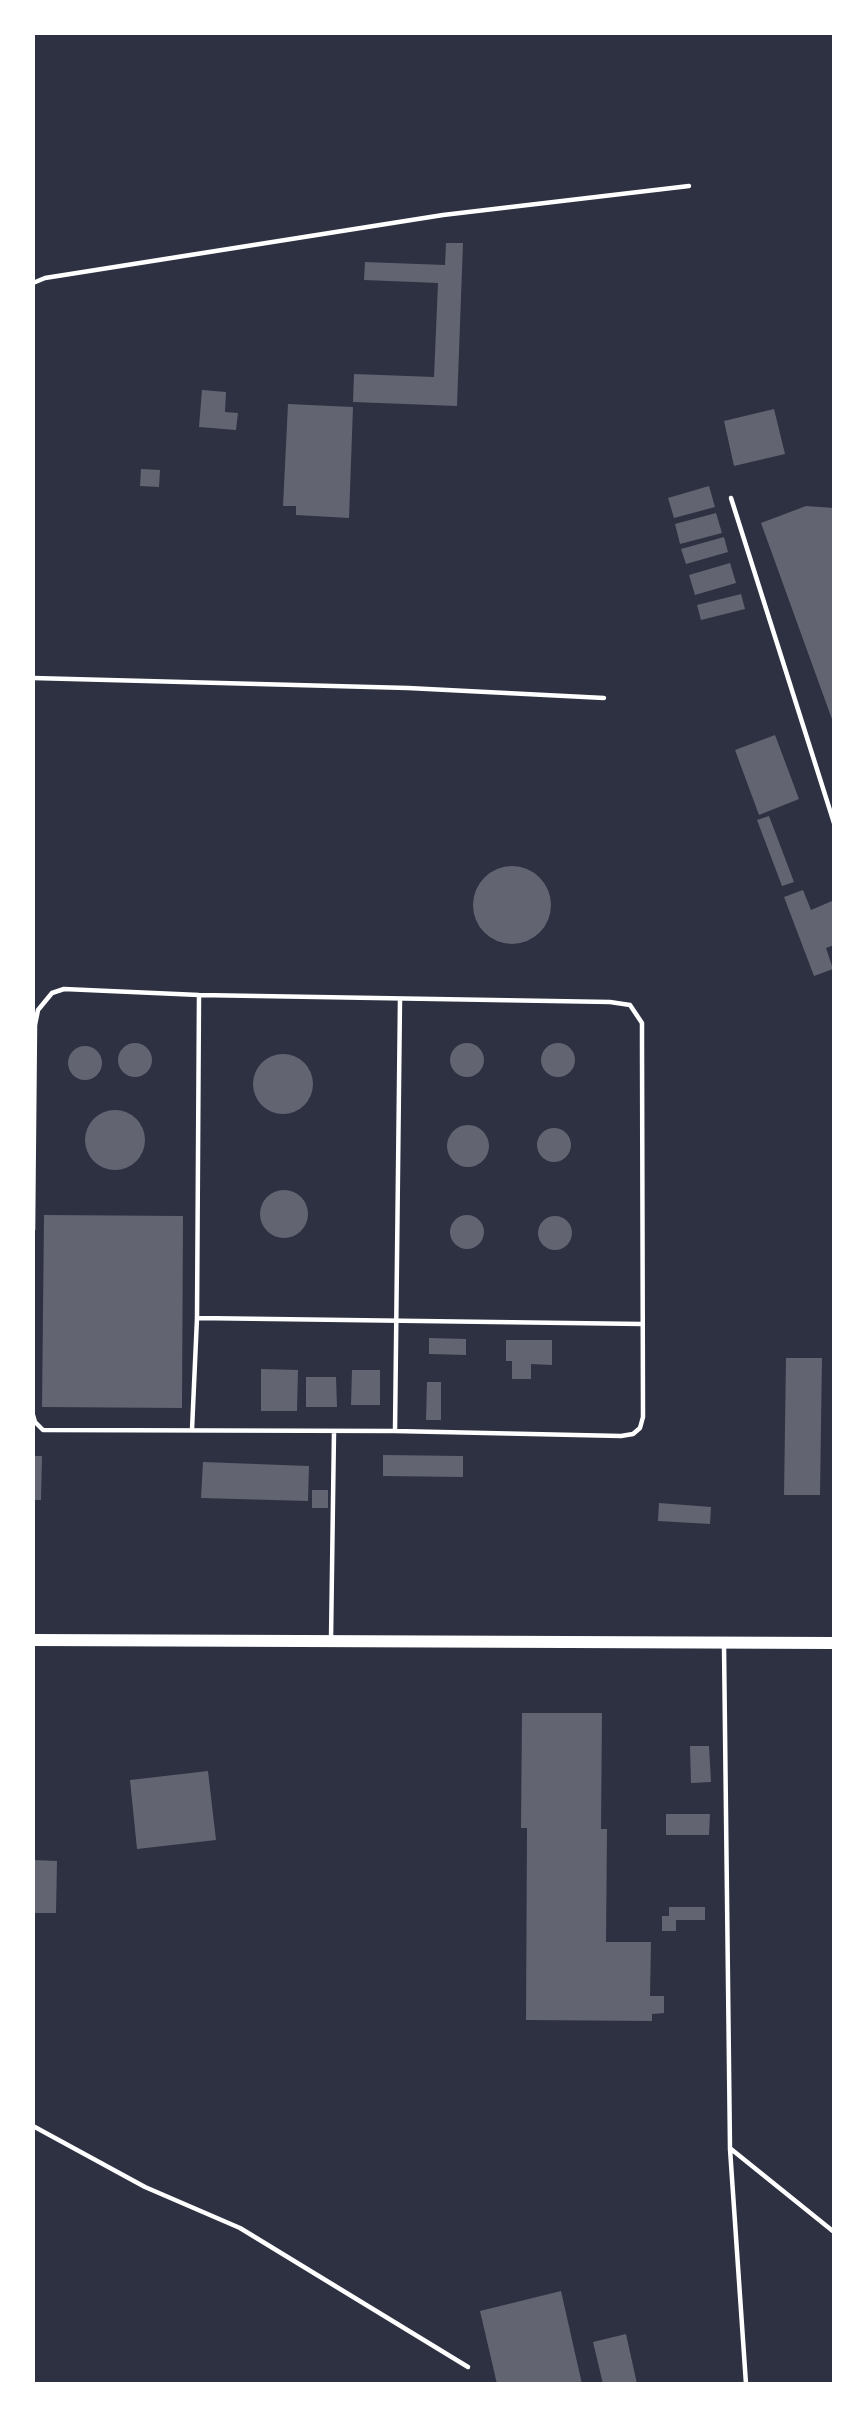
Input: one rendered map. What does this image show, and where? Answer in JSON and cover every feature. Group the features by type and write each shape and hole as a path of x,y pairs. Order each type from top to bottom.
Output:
{"main road":[{"path":"33,1640 834,1643"}],"lane":[{"path":"33,283 45,278 443,215 689,186"},
{"path":"731,498 834,823"},
{"path":"33,678 408,688 604,698"},
{"path":"33,1230 35,1025 38,1010 52,993 64,989 199,995 610,1002 630,1005 642,1023 643,1417 640,1429 634,1434 43,1430 35,1422 33,1415"},
{"path":"192,1430 197,1318 199,995"},
{"path":"395,1431 400,999"},
{"path":"197,1318 642,1324"},
{"path":"331,1640 334,1432"},
{"path":"724,1642 730,2148 746,2384"},
{"path":"33,2126 145,2187 240,2228 468,2367"},
{"path":"730,2148 834,2232"}],"building":[{"path":"446,243 463,243 457,406 353,402 354,374 434,377 438,283 364,280 365,262 445,265"},
{"path":"202,390 226,392 225,412 238,413 236,430 199,427"},
{"path":"288,404 353,407 349,518 296,515 296,506 283,506"},
{"path":"774,409 785,454 734,466 724,421"},
{"path":"141,469 160,470 159,487 140,486"},
{"path":"709,486 715,507 674,518 668,498"},
{"path":"806,506 834,508 833,722 761,523"},
{"path":"716,513 722,533 680,544 675,524"},
{"path":"724,537 728,552 686,564 681,549"},
{"path":"730,563 736,583 695,595 689,575"},
{"path":"741,594 745,609 701,620 697,605"},
{"path":"775,735 799,799 759,815 735,750"},
{"path":"769,816 794,882 782,886 757,820"},
{"path":"504,866 520,866 534,872 545,883 551,897 551,913 545,927 534,938 520,944 504,944 490,938 479,927 473,913 473,897 479,883 490,872"},
{"path":"803,890 811,910 832,901 834,905 834,945 826,948 833,969 814,976 784,897"},
{"path":"135,1043 147,1048 152,1060 147,1072 135,1077 123,1072 118,1060 123,1048"},
{"path":"467,1043 479,1048 484,1060 479,1072 467,1077 455,1072 450,1060 455,1048"},
{"path":"558,1043 570,1048 575,1060 570,1072 558,1077 546,1072 541,1060 546,1048"},
{"path":"85,1046 97,1051 102,1063 97,1075 85,1080 73,1075 68,1063 73,1051"},
{"path":"283,1054 300,1059 308,1067 313,1084 308,1101 300,1109 283,1114 266,1109 258,1101 253,1084 258,1067 266,1059"},
{"path":"115,1110 132,1115 140,1123 145,1140 140,1157 132,1165 115,1170 98,1165 90,1157 85,1140 90,1123 98,1115"},
{"path":"468,1125 483,1131 489,1146 483,1161 468,1167 453,1161 447,1146 453,1131"},
{"path":"554,1128 566,1133 571,1145 566,1157 554,1162 542,1157 537,1145 542,1133"},
{"path":"284,1190 301,1197 308,1214 301,1231 284,1238 267,1231 260,1214 267,1197"},
{"path":"44,1215 183,1216 182,1408 42,1407"},
{"path":"467,1215 479,1220 484,1232 479,1244 467,1249 455,1244 450,1232 455,1220"},
{"path":"555,1216 567,1221 572,1233 567,1245 555,1250 543,1245 538,1233 543,1221"},
{"path":"429,1338 466,1339 466,1355 429,1354"},
{"path":"506,1340 552,1340 552,1365 531,1364 531,1379 512,1379 512,1361 506,1361"},
{"path":"786,1358 822,1358 820,1495 784,1495"},
{"path":"261,1369 298,1370 297,1411 261,1411"},
{"path":"352,1370 380,1370 380,1405 351,1405"},
{"path":"306,1377 336,1377 337,1407 306,1407"},
{"path":"427,1382 441,1382 441,1420 426,1420"},
{"path":"383,1455 463,1456 463,1477 383,1476"},
{"path":"33,1456 42,1456 41,1500 33,1500"},
{"path":"203,1462 309,1466 308,1501 201,1498"},
{"path":"312,1490 328,1490 328,1508 312,1508"},
{"path":"659,1503 711,1507 710,1524 658,1521"},
{"path":"522,1713 602,1713 601,1829 607,1829 606,1942 651,1942 650,1996 664,1996 664,2013 652,2014 652,2021 526,2020 527,1828 521,1828"},
{"path":"690,1746 709,1746 711,1782 691,1783"},
{"path":"208,1771 216,1840 137,1849 130,1780"},
{"path":"666,1814 710,1814 709,1835 666,1835"},
{"path":"33,1860 57,1861 56,1913 33,1913"},
{"path":"669,1907 705,1907 705,1920 676,1920 676,1931 662,1931 662,1916 669,1916"},
{"path":"561,2291 582,2384 497,2384 480,2311"},
{"path":"626,2334 637,2384 603,2384 593,2342"}]}
